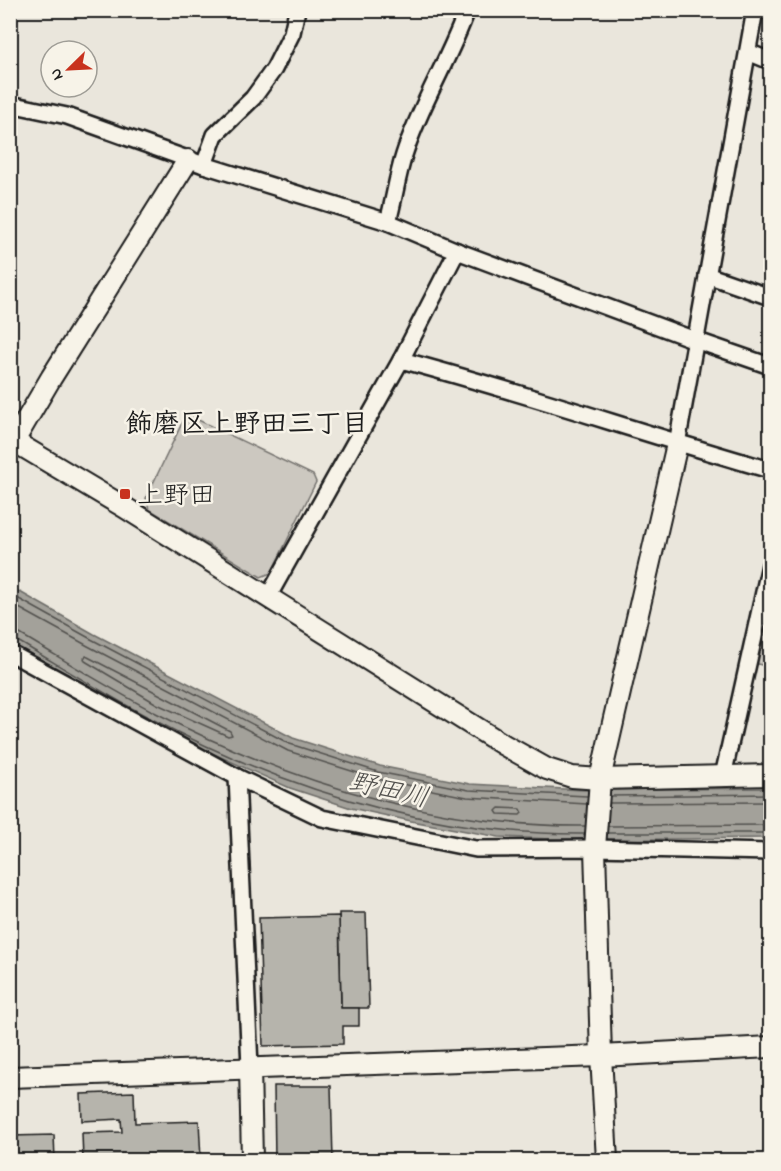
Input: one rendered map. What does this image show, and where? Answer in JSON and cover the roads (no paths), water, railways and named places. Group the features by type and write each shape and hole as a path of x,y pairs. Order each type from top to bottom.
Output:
{"street":[{"path":"297,10 292,33 274,69 253,98 215,135 12,443 547,769 572,777 600,779 771,776"},
{"path":"388,222 404,154 436,79 455,43 467,10"},
{"path":"607,1161 601,1056 595,848 600,779 677,444 755,10"},
{"path":"748,52 771,62"},
{"path":"10,104 67,116 196,163 388,222 695,340 771,366"},
{"path":"268,597 401,360 457,250"},
{"path":"707,275 771,297"},
{"path":"401,360 471,378 677,444 771,470"},
{"path":"723,776 771,565"},
{"path":"10,653 237,777 322,818 476,849 595,848 771,852"},
{"path":"237,777 252,1161"},
{"path":"10,1077 601,1056 771,1047"}],"water":[{"name":"野田川","path":"11,587 94,634 293,738 380,766 470,784 584,790 770,788 770,838 578,840 499,837 351,808 290,788 147,724 11,644"}],"place":[{"name":"上野田","path":"125,494"}],"district":[{"name":"飾磨区上野田三丁目","path":"247,423"}]}
